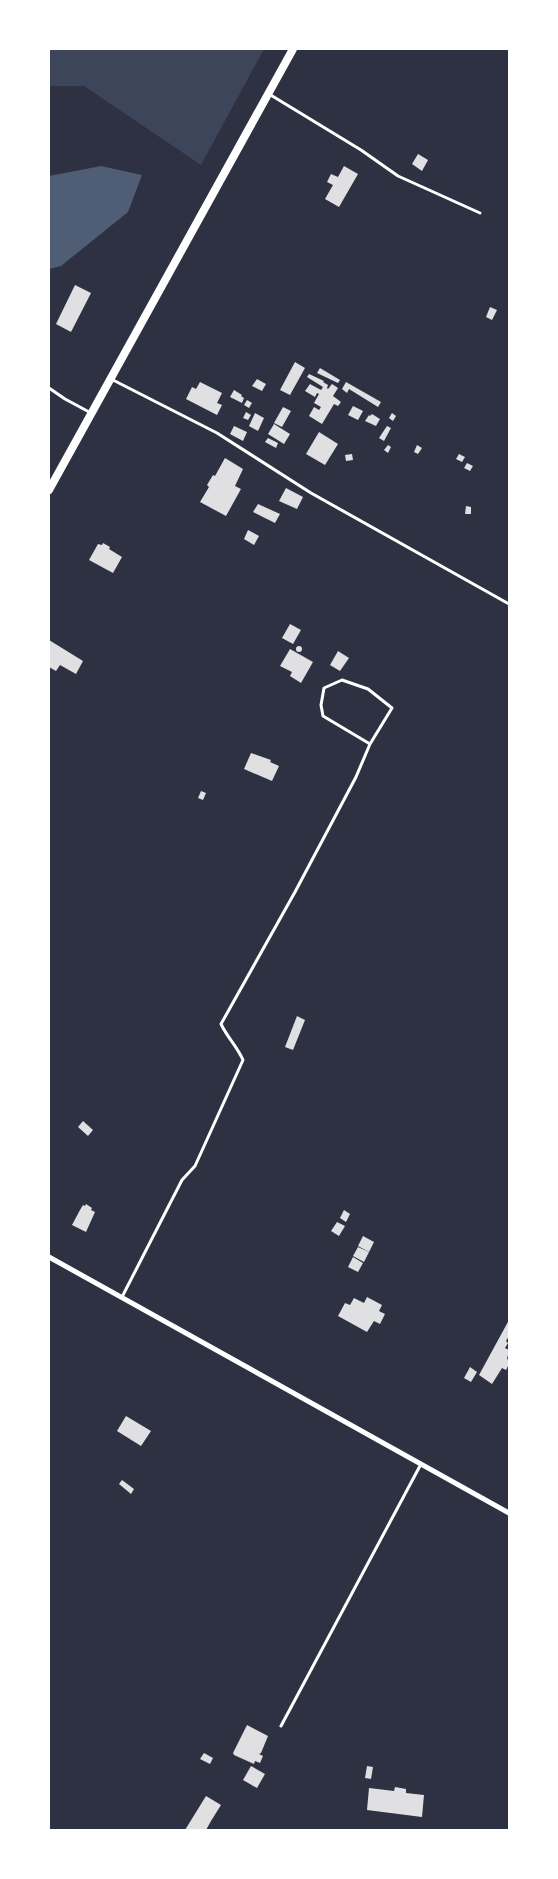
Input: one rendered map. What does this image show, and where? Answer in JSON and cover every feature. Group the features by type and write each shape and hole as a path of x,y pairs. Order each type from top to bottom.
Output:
{"street":[{"path":"49,490 293,49"},
{"path":"49,1257 509,1513"}],"lane":[{"path":"268,94 361,150 398,176 480,212"},
{"path":"110,378 217,433 312,493 509,604"},
{"path":"49,388 91,413"},
{"path":"121,1298 182,1180 195,1166 244,1060 238,1047 228,1037 221,1024 296,892 356,777 370,744 392,708 368,689 342,680 324,688 321,705 323,716 370,744"},
{"path":"281,1726 421,1464"}],"shaded area":[{"path":"49,49 264,49 201,165 84,86 49,86"},
{"path":"101,166 142,175 128,212 61,266 49,269 49,176"}],"building":[{"path":"418,154 428,160 422,171 412,164"},
{"path":"344,166 358,174 339,207 325,199 333,185 327,182 331,174 338,177"},
{"path":"75,285 91,293 71,332 56,324"},
{"path":"490,307 497,310 492,320 486,317"},
{"path":"295,362 305,368 290,395 280,390"},
{"path":"320,368 340,380 338,383 317,373"},
{"path":"309,374 324,381 328,385 328,389 332,384 338,388 333,396 341,402 338,406 334,404 322,424 309,416 314,407 319,410 321,407 314,403 319,394 317,393 315,397 305,391 310,384 321,390 323,387 307,377"},
{"path":"257,379 266,384 262,391 252,386"},
{"path":"200,382 222,393 217,403 222,405 217,415 186,399 192,387 196,389"},
{"path":"346,382 381,402 378,407 349,389 347,393 342,389"},
{"path":"234,390 244,398 242,403 230,397"},
{"path":"247,400 252,403 249,408 244,405"},
{"path":"353,406 363,411 358,420 348,415"},
{"path":"283,407 291,411 282,427 274,423"},
{"path":"246,412 251,415 248,420 243,418"},
{"path":"255,413 264,418 258,431 249,426"},
{"path":"392,413 396,416 393,421 389,418"},
{"path":"372,414 380,419 376,426 365,421"},
{"path":"274,424 290,434 284,444 268,434"},
{"path":"234,426 247,432 243,441 230,434"},
{"path":"387,426 391,428 384,441 379,438"},
{"path":"319,432 338,444 325,465 306,454"},
{"path":"268,438 278,443 276,448 265,442"},
{"path":"388,445 391,447 388,453 384,450"},
{"path":"417,445 422,448 418,454 414,452"},
{"path":"352,454 353,460 346,461 345,455"},
{"path":"459,454 465,457 462,462 456,459"},
{"path":"225,458 243,469 235,486 241,489 226,516 200,502 209,487 207,485 213,475 215,476"},
{"path":"467,463 473,466 470,471 464,468"},
{"path":"286,488 303,497 297,509 279,501"},
{"path":"258,504 280,514 275,523 253,512"},
{"path":"466,506 471,507 471,514 465,514"},
{"path":"248,530 259,536 254,545 244,539"},
{"path":"103,543 122,557 113,573 89,560 98,544 102,545"},
{"path":"290,624 301,630 293,644 282,638"},
{"path":"49,640 83,661 76,674 60,665 56,671 49,667"},
{"path":"299,646 302,649 299,652 296,649"},
{"path":"290,649 313,662 301,683 290,676 292,672 280,666"},
{"path":"338,651 349,658 340,671 330,665"},
{"path":"251,753 271,760 270,762 279,766 272,781 244,769"},
{"path":"201,791 206,793 203,800 198,798"},
{"path":"297,1016 305,1020 293,1050 285,1047"},
{"path":"83,1121 93,1130 88,1136 78,1127"},
{"path":"86,1204 95,1212 86,1232 72,1225 83,1205 85,1206"},
{"path":"344,1210 350,1214 346,1222 340,1218"},
{"path":"337,1222 345,1226 339,1236 331,1231"},
{"path":"363,1236 374,1242 369,1252 358,1246"},
{"path":"358,1247 369,1252 364,1262 353,1256"},
{"path":"353,1257 363,1263 358,1272 348,1267"},
{"path":"367,1297 382,1305 379,1311 385,1314 380,1324 374,1321 367,1332 338,1316 345,1303 350,1305 354,1298 364,1303"},
{"path":"509,1320 509,1336 506,1341 508,1343 505,1348 509,1350 507,1359 509,1364 506,1370 502,1368 492,1384 479,1375"},
{"path":"470,1367 477,1372 471,1382 464,1378"},
{"path":"126,1416 151,1431 141,1446 117,1431"},
{"path":"122,1480 134,1489 131,1494 119,1484"},
{"path":"247,1725 268,1736 259,1754 263,1756 260,1763 255,1761 254,1764 233,1753"},
{"path":"204,1753 213,1758 210,1764 200,1759"},
{"path":"251,1766 265,1774 257,1788 243,1780"},
{"path":"367,1766 373,1767 371,1779 365,1778"},
{"path":"395,1787 406,1789 406,1793 424,1795 422,1817 367,1810 369,1788 394,1791"},
{"path":"206,1796 221,1805 206,1830 185,1830"}]}
